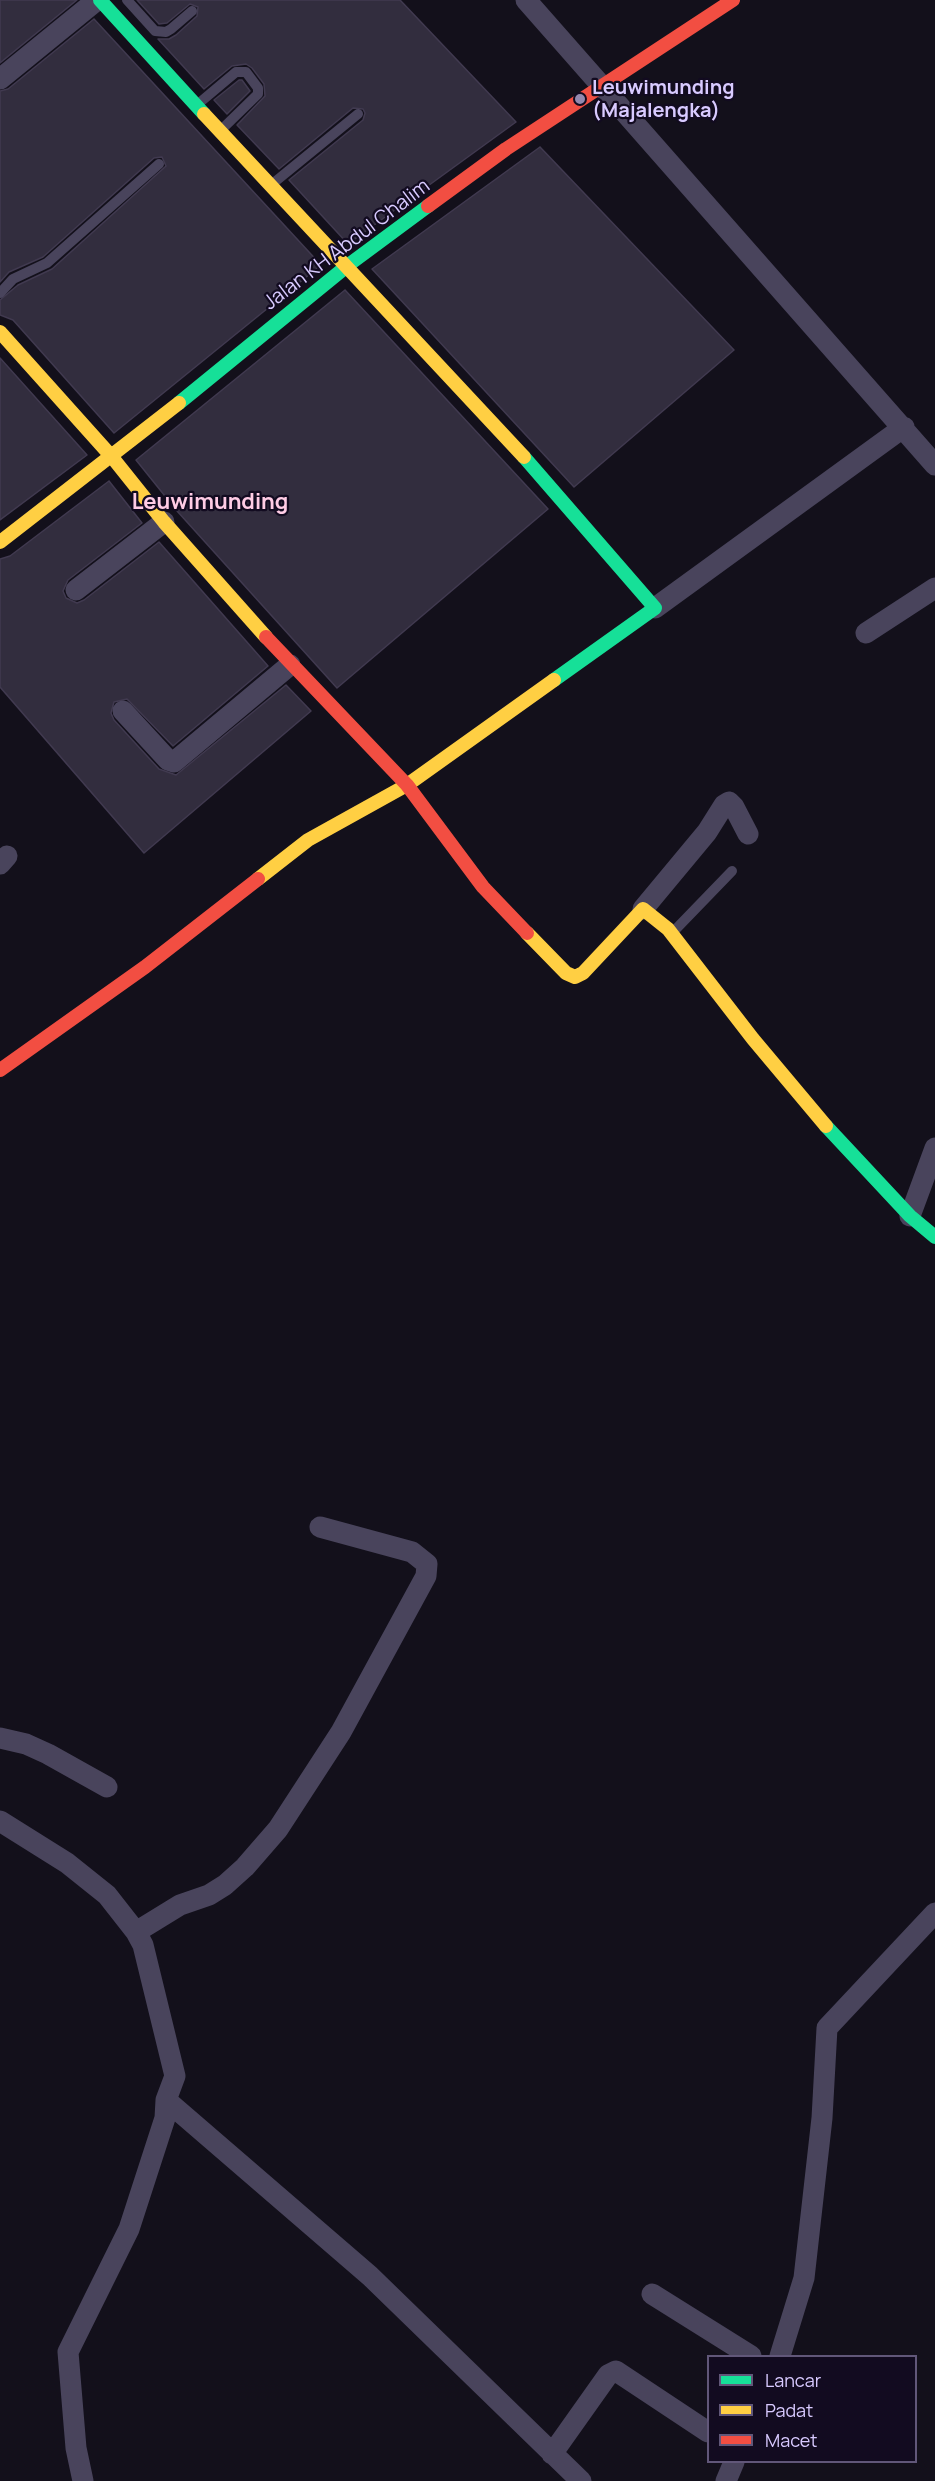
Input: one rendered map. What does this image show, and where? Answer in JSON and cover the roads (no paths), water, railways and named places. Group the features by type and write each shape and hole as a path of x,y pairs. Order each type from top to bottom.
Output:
{"street":[{"path":"0,80 98,0 551,486 655,608"},
{"path":"526,0 603,85 748,254 904,427 935,465"},
{"name":"Jalan KH Abdul Chalim","path":"0,542 112,457 347,266 506,150 733,0"},
{"path":"0,332 112,457 164,522 290,665 407,785 483,886 566,974 575,977 583,973 643,909 707,832 724,805 729,802 734,807 748,834"},
{"path":"0,1070 145,968 308,840 407,785 904,427"},
{"path":"76,590 164,522"},
{"path":"866,633 935,588"},
{"path":"123,711 168,760 174,762 290,665"},
{"path":"643,909 672,934 753,1039 841,1143 910,1216 935,1237"},
{"path":"910,1216 935,1148"},
{"path":"139,1939 180,1905 209,1895 225,1885 245,1867 278,1829 341,1732 426,1576 427,1564 412,1552 320,1527"},
{"path":"0,1738 48,1754 107,1787"},
{"path":"0,1821 67,1863 107,1895 139,1939 174,2076 166,2100 165,2118 129,2229 95,2303 68,2352 76,2448 82,2481"},
{"path":"780,2355 804,2278 822,2118 827,2028 935,1912"},
{"path":"166,2100 370,2276 581,2481"},
{"path":"652,2295 749,2355"},
{"path":"552,2454 608,2375 616,2371 707,2431"},
{"path":"726,2481 734,2463"}],"lane":[{"path":"127,0 155,31 166,32 192,11"},
{"path":"195,106 237,72 246,72 258,88 258,94 219,131"},
{"path":"271,186 358,114"},
{"path":"0,293 13,279 48,263 159,164"},
{"path":"672,934 732,871"}],"place":[{"name":"Leuwimunding (Majalengka)","path":"580,99"}],"district":[{"name":"Leuwimunding","path":"210,503"}]}
